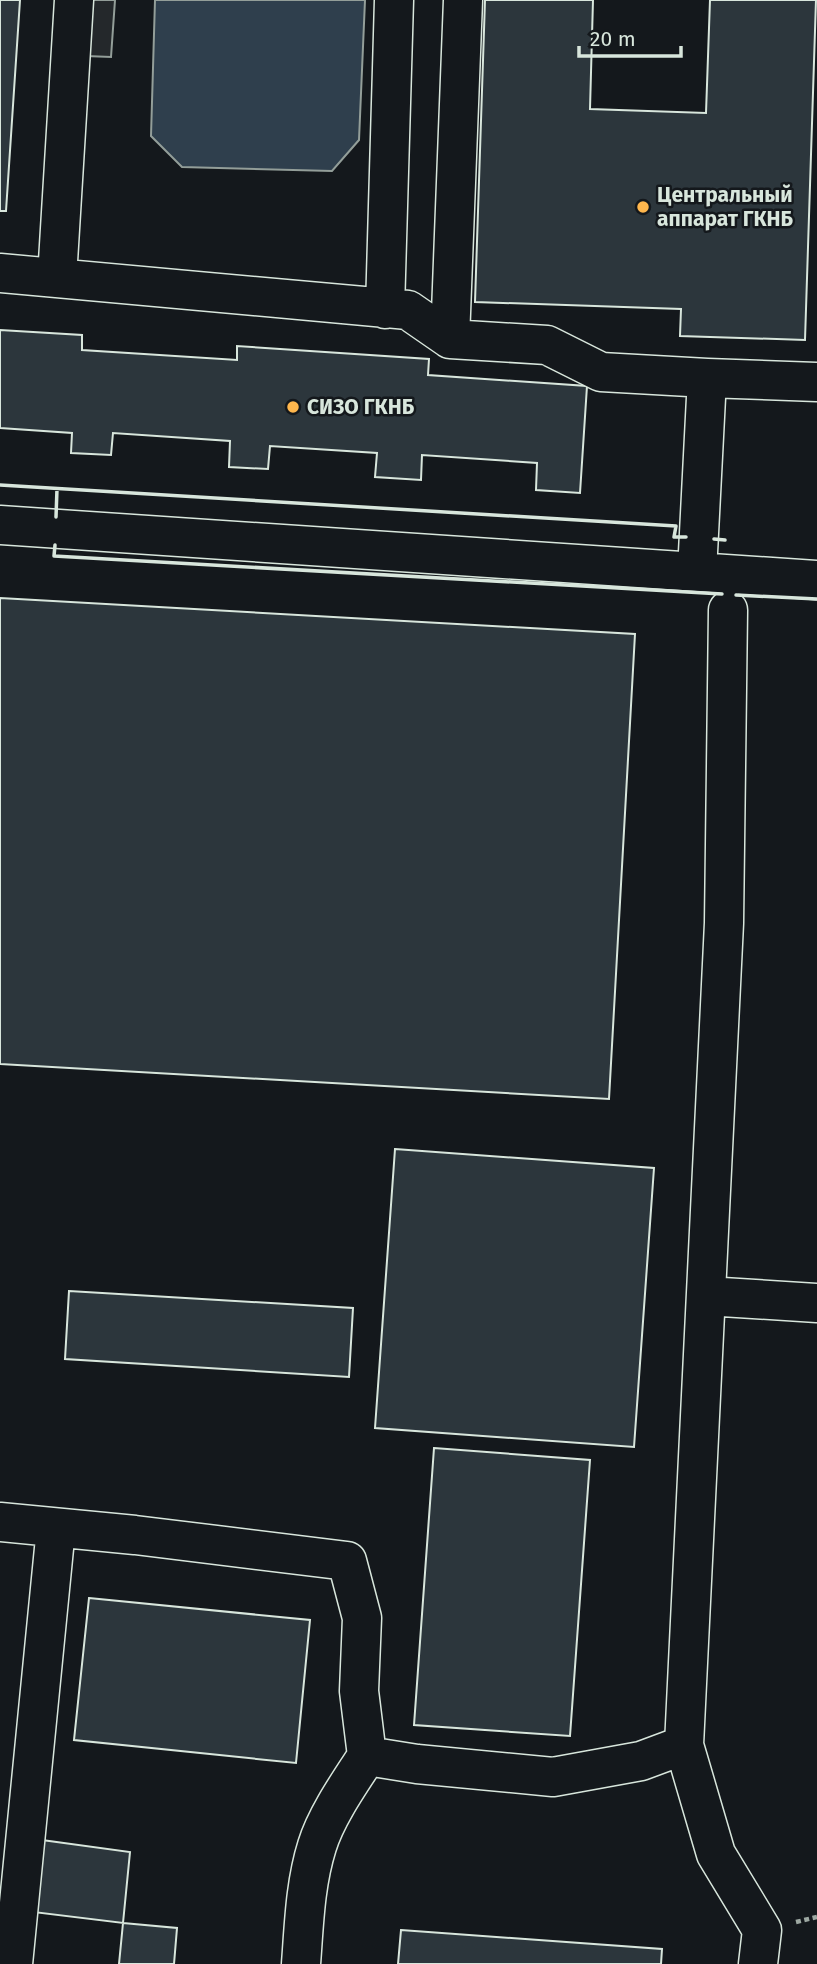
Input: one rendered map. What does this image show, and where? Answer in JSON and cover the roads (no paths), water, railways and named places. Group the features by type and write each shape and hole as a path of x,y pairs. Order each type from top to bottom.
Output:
{"lane":[{"path":"57,278 74,0"},
{"path":"385,309 394,0"},
{"path":"450,339 463,0"},
{"path":"0,272 408,310 450,339 547,345 601,372 817,382"},
{"path":"697,572 707,378"},
{"path":"0,525 817,580"},
{"path":"728,610 724,923 684,1745 716,1854 762,1930 758,1964"},
{"path":"706,1296 817,1303"},
{"path":"0,1522 135,1535 347,1562 362,1618 359,1691 367,1756 340,1797 317,1845 307,1894 302,1964"},
{"path":"13,1964 56,1528"},
{"path":"367,1756 417,1764 553,1777 641,1761 684,1745"}],"water":[{"path":"155,0 365,0 359,140 332,171 182,167 151,136"}],"place":[{"name":"Центральный аппарат ГКНБ","path":"643,207"},
{"name":"СИЗО ГКНБ","path":"293,407"}]}
